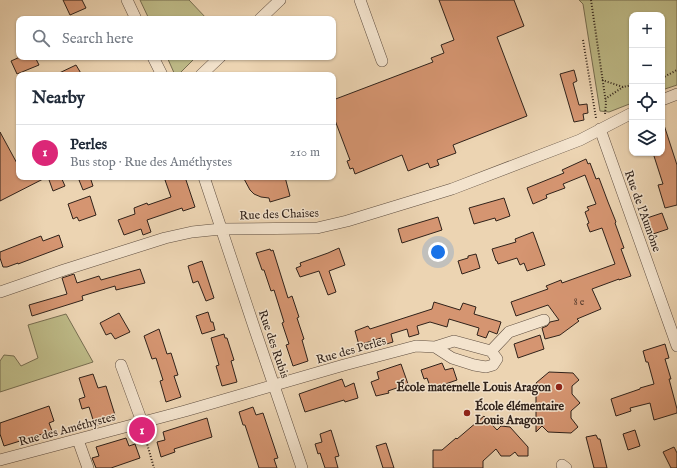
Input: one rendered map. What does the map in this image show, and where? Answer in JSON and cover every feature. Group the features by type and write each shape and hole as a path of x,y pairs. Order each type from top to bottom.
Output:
{"street":[{"path":"127,0 135,16"},
{"path":"263,16 280,0"},
{"path":"360,0 382,61"},
{"path":"155,60 161,72"},
{"path":"204,72 217,60"},
{"path":"665,99 677,94"},
{"name":"Rue des Chaises","path":"0,292 165,238 192,232 221,229 317,228 347,222 452,189 580,140 603,124 629,114"},
{"name":"Rue de l'Aumône","path":"603,124 677,346"},
{"name":"Rue des Rubis","path":"205,180 302,468"},
{"path":"435,347 452,358 486,367 494,365 497,359 491,351 509,332 544,320"},
{"name":"Rue des Perles","path":"274,385 416,346 435,347 454,342 491,351"},
{"path":"122,365 142,422"},
{"name":"Rue des Améthystes","path":"0,460 185,411 274,385"},
{"path":"78,440 88,468"}],"path":[{"path":"583,40 597,120 603,124 605,99 591,0"},
{"path":"665,76 677,70"},
{"path":"602,80 623,87"},
{"path":"605,99 623,87 629,86"},
{"path":"142,422 154,468"}],"shaded area":[{"path":"140,0 189,0 204,16 148,16"},
{"path":"579,0 677,0 677,85 665,89 665,12 629,12 629,104 609,112 600,111 583,4"},
{"path":"168,60 193,60 181,72 174,72"},
{"path":"66,314 93,362 0,392 0,361 4,355 14,356 21,366 38,358 28,325"}],"building":[{"path":"63,0 82,0 86,8 70,15"},
{"path":"439,0 514,0 524,26 497,37 527,116 453,145 456,153 437,160 439,165 430,168 428,163 408,171 402,155 355,174 353,168 350,169 347,161 350,160 336,123 336,99 433,62 431,58 444,53 441,45 454,40"},
{"path":"16,59 16,60 36,60 39,65 22,72 16,72 11,61"},
{"path":"76,65 80,72 61,72"},
{"path":"574,70 577,81 573,83 579,105 587,104 588,113 583,114 584,120 574,122 560,74"},
{"path":"665,128 677,165 677,205 665,208 658,185 663,184 654,156 665,156"},
{"path":"0,132 16,161 16,180 41,180 0,201"},
{"path":"586,159 588,164 590,163 596,179 599,178 616,222 615,223 624,248 621,249 631,276 592,289 601,309 577,319 579,321 560,335 545,339 542,328 547,326 550,322 559,320 548,305 516,316 511,302 548,289 546,286 561,280 562,283 615,264 602,228 590,232 587,224 589,223 585,212 589,210 587,207 596,204 585,175 563,184 565,188 546,195 547,198 533,204 527,188 564,173 562,170"},
{"path":"49,180 62,180 65,186 53,191"},
{"path":"79,180 91,180 93,186 83,190"},
{"path":"165,180 186,180 195,207 183,211 182,208 147,220 151,232 143,235 141,229 124,235 118,220 135,214 134,208 171,197"},
{"path":"245,180 286,180 290,196 270,202 269,198 261,197 254,194"},
{"path":"90,196 96,215 79,221 77,217 73,219 68,204"},
{"path":"504,198 510,216 496,221 495,218 474,224 469,208"},
{"path":"662,213 668,229 653,234 647,218"},
{"path":"438,217 442,230 402,243 398,229"},
{"path":"533,232 545,265 527,271 524,263 520,265 517,258 498,264 492,249 516,242 515,239"},
{"path":"59,235 63,247 18,264 3,267 0,252 41,236 43,241"},
{"path":"339,248 345,265 329,271 336,292 328,295 319,271 300,277 296,268 301,266 300,263"},
{"path":"270,249 271,251 273,250 288,298 292,296 304,339 302,340 308,361 293,366 286,345 289,344 282,323 284,322 274,290 271,291 256,253"},
{"path":"476,254 480,268 462,274 458,261"},
{"path":"202,261 214,298 206,301 198,281 193,283 188,266"},
{"path":"140,269 145,283 116,290 115,286 82,296 83,300 32,316 29,305 67,294 62,278 74,274 77,283 99,276 101,280"},
{"path":"434,302 460,310 463,303 476,307 474,314 501,322 497,334 489,331 486,338 477,335 479,328 449,319 447,327 430,322 417,326 419,334 409,337 407,329 391,334 393,342 383,345 381,338 359,345 355,331 368,326 370,329 432,309"},
{"path":"208,312 215,330 202,334 196,316"},
{"path":"119,313 130,332 115,339 111,333 106,335 100,323"},
{"path":"159,329 167,354 171,353 178,375 174,376 181,397 166,402 160,381 163,380 156,358 152,359 144,336"},
{"path":"224,334 225,338 227,338 234,360 231,361 237,382 222,386 216,366 219,365 211,338"},
{"path":"540,335 544,349 518,358 514,344"},
{"path":"665,344 669,358 665,359 671,379 669,379 677,413 654,420 650,403 630,408 631,411 616,416 611,399 654,384 648,362 646,362 643,351"},
{"path":"442,363 445,370 453,368 457,380 431,389 427,378 424,379 421,370"},
{"path":"401,364 408,384 388,391 389,393 376,396 371,382 379,379 377,372"},
{"path":"549,372 573,373 579,380 572,386 572,394 580,403 571,411 571,418 578,427 571,433 548,432 542,426 536,432 536,383"},
{"path":"93,374 98,388 106,386 115,415 108,417 109,421 95,426 89,407 82,409 79,399 85,397 79,378"},
{"path":"342,379 345,387 354,383 358,398 345,402 344,400 305,412 299,394"},
{"path":"49,406 54,421 49,423 52,431 4,446 0,434 0,423"},
{"path":"253,407 256,415 263,413 278,458 274,459 277,468 259,468 245,425 243,425 239,412"},
{"path":"484,416 497,430 501,426 510,427 528,447 528,456 518,456 515,452 510,456 501,456 496,449 483,461 483,468 433,468 433,450 442,450"},
{"path":"207,418 212,437 174,449 175,452 161,457 157,442 165,440 163,432"},
{"path":"331,430 339,456 335,457 338,468 325,468 315,444 322,442 320,434"},
{"path":"635,430 640,446 628,450 623,434"},
{"path":"596,435 598,439 600,439 607,468 594,468 586,437"},
{"path":"126,438 129,446 135,444 140,458 111,468 96,468 92,458 99,456 96,447"},
{"path":"386,443 394,468 383,468 376,446"},
{"path":"674,447 677,453 677,468 671,468 663,452"}],"place":[{"name":"École maternelle Louis Aragon","path":"559,387"},
{"name":"École élémentaire Louis Aragon","path":"467,413"},
{"name":"Perles","path":"142,430"}]}
